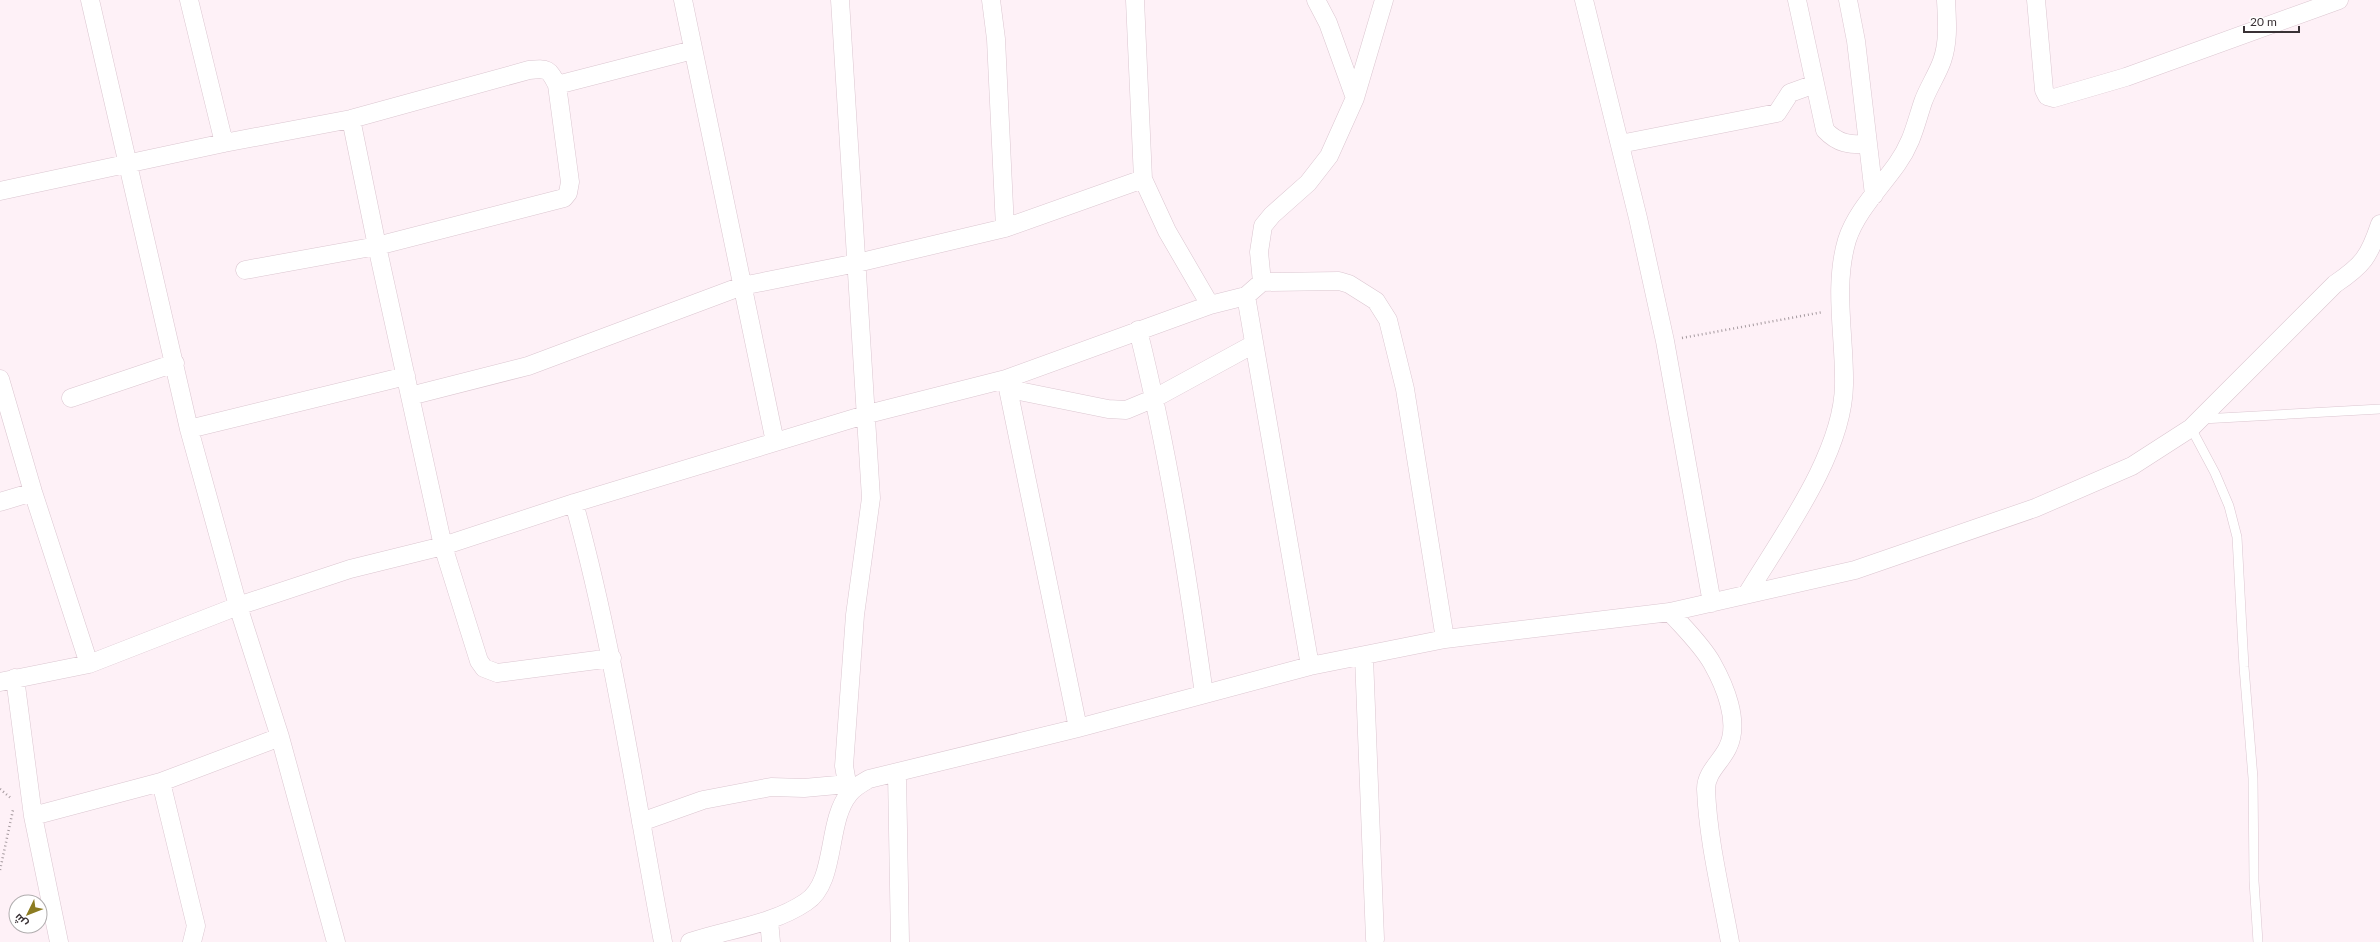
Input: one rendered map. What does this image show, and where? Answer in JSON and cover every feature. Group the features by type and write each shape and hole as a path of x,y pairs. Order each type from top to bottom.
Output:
{"street":[{"path":"90,0 129,163 189,429 238,606 280,737 336,942"},
{"path":"189,0 224,143"},
{"path":"686,0 693,50 775,442"},
{"path":"690,942 708,939 769,920 807,902 821,885 837,819 848,789 844,766 855,615 871,498 868,414 840,0"},
{"path":"991,0 996,39 1005,228"},
{"path":"1135,0 1143,179 1167,231 1210,305"},
{"path":"1316,0 1328,23 1355,98"},
{"path":"1262,282 1259,252 1263,226 1272,215 1308,183 1329,156 1355,98 1384,0"},
{"path":"1584,0 1620,144 1665,341 1712,603"},
{"path":"1797,0 1825,130 1832,138 1850,145 1868,144"},
{"path":"1848,0 1856,41 1874,195"},
{"path":"1747,594 1819,472 1832,442 1841,410 1844,385 1841,265 1848,238 1859,215 1911,143 1924,101 1943,60 1948,34 1946,0"},
{"path":"2036,0 2044,90 2047,96 2054,98 2126,77 2221,41 2339,0"},
{"path":"557,85 693,50"},
{"path":"0,191 224,143 351,119 530,70 548,70 557,85 570,182 568,193 564,198 377,246 245,270"},
{"path":"1620,144 1777,112 1790,93 1815,84"},
{"path":"351,119 377,246 443,546 464,608 477,655 484,668 497,673 612,658"},
{"path":"410,396 528,366 742,286 857,263 1005,228 1143,179"},
{"path":"642,822 703,800 771,787 848,789 869,779 897,774 1078,728 1310,666 1364,657 1445,639 1670,612 1855,570 2035,508 2132,466 2196,424 2335,284 2358,268 2372,249 2380,224"},
{"path":"59,942 33,816 8,680 89,664 238,606 350,569 443,546 574,503 868,414 1008,384 1138,330 1210,305 1246,296 1262,282 1339,281 1349,284 1376,301 1388,320 1405,389 1445,639"},
{"path":"1246,296 1310,666"},
{"path":"1138,330 1155,398 1184,553 1204,694"},
{"path":"1008,384 1118,410 1137,407 1254,344"},
{"path":"71,398 175,363"},
{"path":"189,429 406,376"},
{"path":"0,379 33,492 89,664"},
{"path":"1008,384 1078,728"},
{"path":"0,502 33,492"},
{"path":"574,503 593,571 612,658 663,942"},
{"path":"1670,612 1712,663 1726,695 1733,724 1728,747 1711,771 1706,788 1712,841 1730,942"},
{"path":"1364,657 1376,939"},
{"path":"33,816 160,782 280,737"},
{"path":"897,774 900,942"},
{"path":"160,782 196,926 192,942"},
{"path":"769,920 771,942"}],"lane":[{"path":"2258,942 2254,882 2253,778 2244,667 2237,537 2229,506 2196,424 2380,408"}],"path":[{"path":"1665,341 1841,309"},
{"path":"0,870 13,809"}]}
